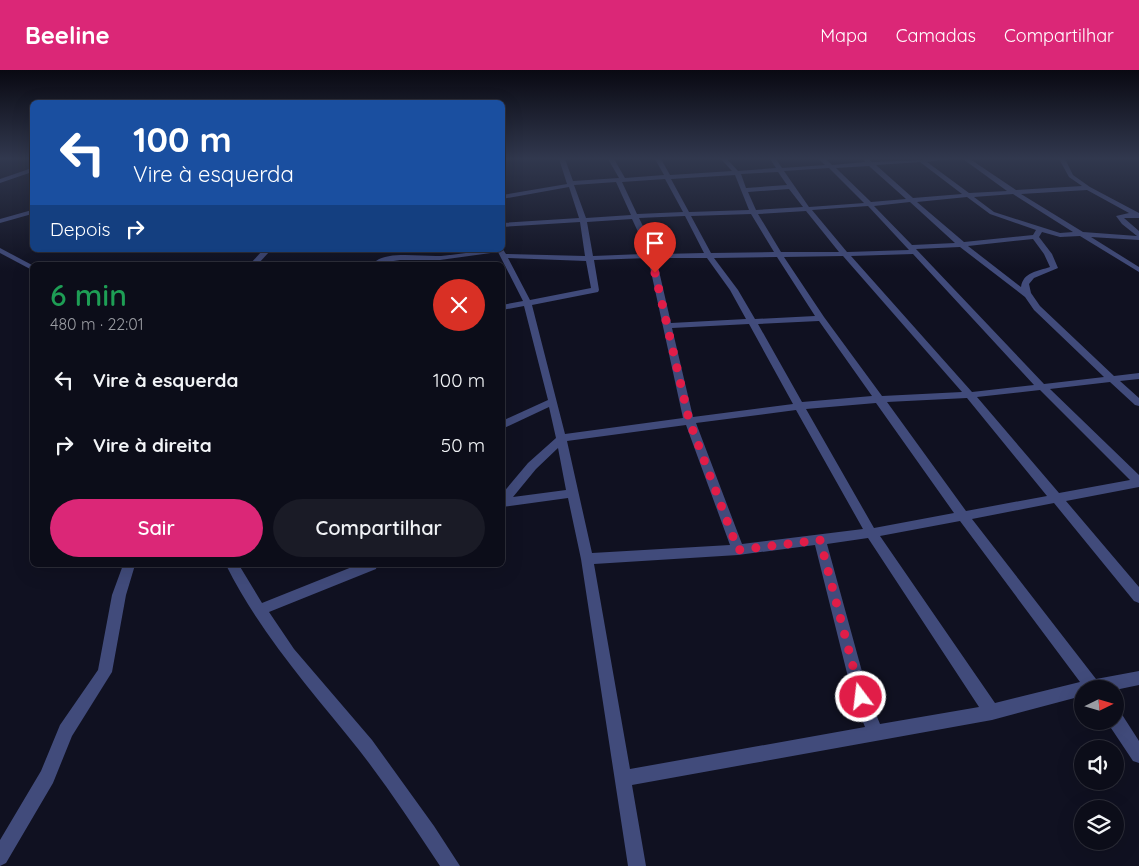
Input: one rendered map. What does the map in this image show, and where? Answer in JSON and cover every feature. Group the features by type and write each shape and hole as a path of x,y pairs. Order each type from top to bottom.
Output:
{"street":[{"path":"505,307 595,290 583,220 575,196"},
{"path":"627,196 649,254 668,326 689,420 738,550"},
{"path":"679,196 708,254 734,290 872,533 992,712"},
{"path":"746,196 779,254 821,318 1082,680"},
{"path":"799,196 845,254 970,395 1139,597"},
{"path":"860,196 1041,386 1139,483"},
{"path":"908,196 962,245 1027,295"},
{"path":"505,224 634,215 807,208 958,196"},
{"path":"970,196 992,212 1038,236 1054,268 1036,273 1026,280 1024,288 1027,295 1037,308 1139,403"},
{"path":"1020,196 1139,270"},
{"path":"1103,196 1138,215"},
{"path":"0,221 30,213"},
{"path":"1138,215 1119,216 1139,236"},
{"path":"384,262 400,258 440,258 501,252 556,259 649,254 845,254 913,250 1017,240 1038,236 1082,234 1139,236"},
{"path":"0,250 30,267"},
{"path":"256,262 265,252"},
{"path":"501,252 527,302 562,438 588,558 637,866"},
{"path":"668,326 821,318"},
{"path":"505,500 532,466 562,438 799,406 880,399 970,395 1139,376"},
{"path":"505,425 553,401"},
{"path":"588,558 738,550 872,533 1139,483"},
{"path":"505,503 573,493"},
{"path":"820,540 861,697 875,732"},
{"path":"0,858 46,777 66,731 105,672 119,596 128,567"},
{"path":"233,567 289,654 366,746 451,866"},
{"path":"259,610 345,570 361,567"},
{"path":"1124,681 1139,678"},
{"path":"622,779 992,712 1074,692"},
{"path":"1122,730 1139,755"}],"route":[{"path":"655,273 689,420 738,550 820,540 861,697"}]}
